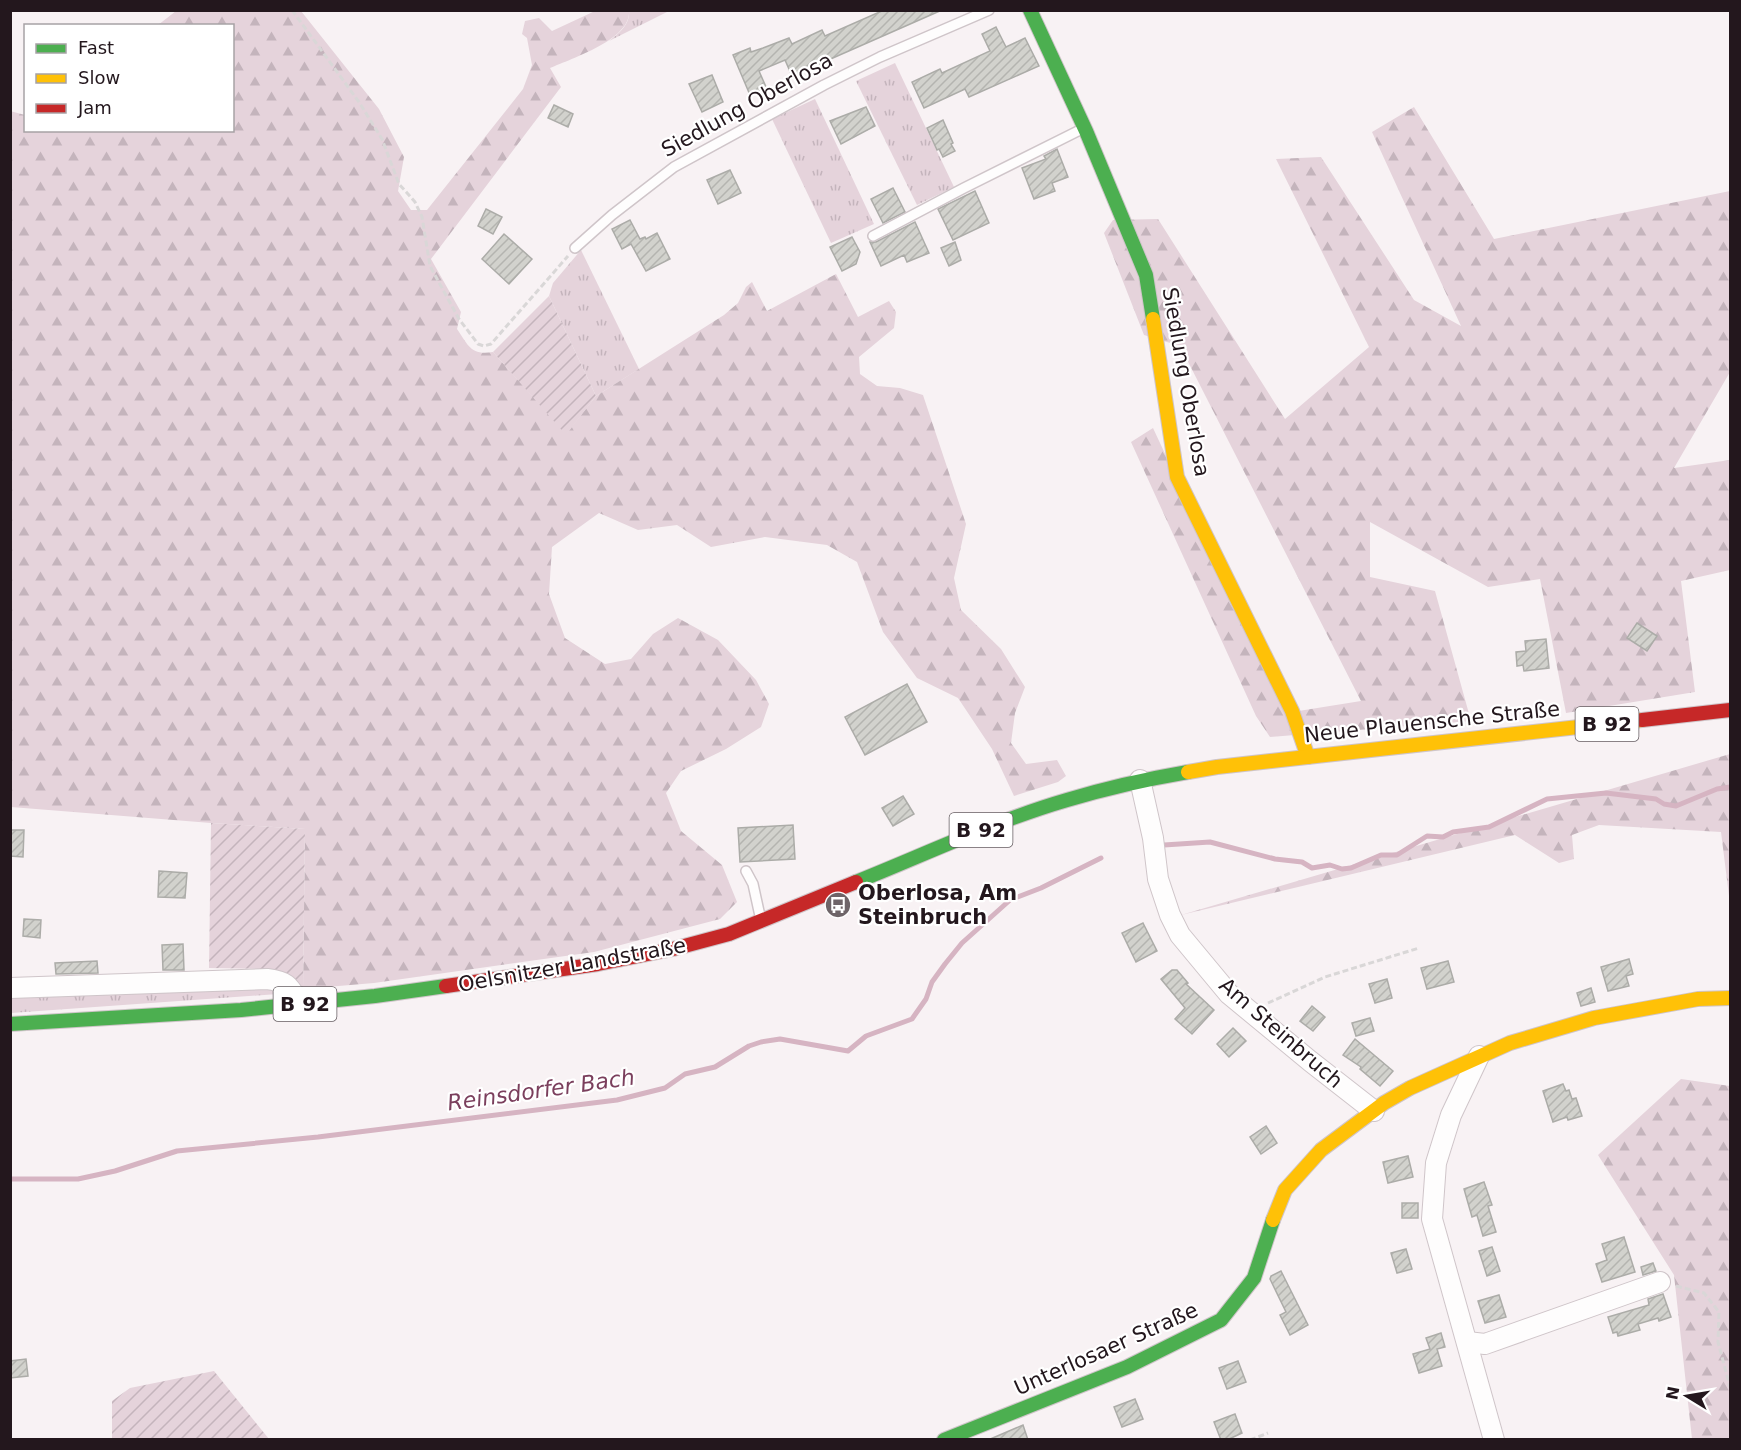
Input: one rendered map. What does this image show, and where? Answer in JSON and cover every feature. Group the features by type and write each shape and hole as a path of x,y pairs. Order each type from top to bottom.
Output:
{"main road":[{"name":"Siedlung Oberlosa","path":"1030,10 1085,128 1146,275 1177,477 1292,711 1308,757"},
{"name":"Neue Plauensche Straße","path":"1140,780 1217,767 1731,710"},
{"name":"Oelsnitzer Landstraße","path":"10,1024 127,1018 300,1004 475,983 598,964 729,934 1012,818 1065,800 1140,780"},
{"name":"Unterlosaer Straße","path":"944,1440 960,1437 1127,1367 1184,1341 1221,1320 1254,1278 1285,1190 1321,1150 1410,1088 1510,1043 1594,1018 1698,999 1731,998"}],"street":[{"name":"Am Steinbruch","path":"1140,780 1153,838 1158,879 1170,915 1180,934 1229,994 1374,1111"},
{"path":"10,988 267,979 282,981 300,1004"},
{"path":"1479,1056 1451,1115 1436,1163 1432,1219 1494,1440"},
{"path":"1467,1342 1485,1344 1660,1281"}],"lane":[{"name":"Siedlung Oberlosa","path":"575,248 612,215 674,168 852,71 989,10"},
{"path":"873,236 1085,128"},
{"path":"746,871 753,884 762,921"}],"path":[{"path":"292,10 359,102 382,139 399,184 415,202 422,217 430,266 459,319 478,344 484,346 491,344 575,248"},
{"path":"1251,1013 1279,997 1325,977 1419,948"},
{"path":"1660,1281 1704,1293 1719,1312 1718,1342 1731,1387"},
{"path":"1250,1440 1268,1433"}],"green space":[{"path":"176,11 301,11 379,109 404,157 398,191 411,210 427,210 523,89 532,65 527,38 522,34 525,21 539,18 552,31 595,11 629,11 627,21 611,39 586,53 550,68 561,87 431,259 461,312 457,329 475,351 493,352 566,434 596,396 724,315 738,303 746,287 752,282 767,311 836,274 858,317 889,301 896,312 894,328 859,357 860,374 877,386 900,388 923,395 966,524 954,578 961,610 1001,649 1025,687 1015,713 1011,743 1026,764 1057,760 1066,776 1058,782 1014,796 992,749 958,698 917,678 883,632 857,562 827,545 765,537 711,547 677,525 638,530 599,513 552,547 549,594 565,638 605,664 631,659 653,634 678,618 718,640 756,680 769,704 761,727 726,749 681,771 666,793 681,831 722,865 737,902 720,919 594,952 374,983 303,989 305,829 11,807 10,111 24,115 24,132 234,132 234,24 159,24"},
{"path":"629,11 669,11 609,41 626,25"},
{"path":"895,63 954,187 917,205 856,81"},
{"path":"815,99 874,224 831,243 772,119"},
{"path":"1414,107 1494,239 1730,191 1730,372 1674,468 1730,460 1730,570 1681,581 1695,692 1566,713 1540,579 1488,587 1370,522 1370,577 1435,591 1471,721 1270,737 1256,716 1131,442 1153,428 1286,713 1361,701 1180,346 1144,335 1104,233 1113,220 1158,219 1285,419 1369,347 1276,159 1321,157 1414,300 1461,326 1372,132"},
{"path":"581,250 639,369 596,396 549,296 553,283"},
{"path":"549,296 596,396 566,435 493,352"},
{"path":"1730,754 1730,896 1721,832 1599,825 1572,835 1574,859 1559,863 1515,835 1181,915"},
{"path":"211,823 305,829 303,989 269,969 209,968"},
{"path":"273,988 278,994 11,1013 10,993"},
{"path":"1681,1079 1730,1086 1730,1439 1692,1439 1674,1275 1598,1155"},
{"path":"214,1371 269,1439 112,1439 112,1401 130,1388"}],"building":[{"path":"884,10 942,10 792,76 785,60 759,71 766,87 750,95 733,55 750,48 751,52 789,38 792,44 822,30 825,36"},
{"path":"996,27 1006,47 1025,38 1039,66 969,97 965,89 924,108 912,82 940,69 942,73 990,51 982,34"},
{"path":"712,75 723,102 702,112 689,84"},
{"path":"554,105 573,114 568,127 548,118"},
{"path":"866,107 875,126 841,144 830,121"},
{"path":"943,120 955,151 943,157 939,149 937,150 927,128"},
{"path":"1057,149 1068,177 1052,183 1055,191 1034,199 1022,168 1046,159 1044,156"},
{"path":"730,170 741,193 718,204 707,180"},
{"path":"893,188 905,212 883,223 871,199"},
{"path":"975,191 989,223 953,240 938,209"},
{"path":"486,209 502,217 493,234 478,226"},
{"path":"630,220 640,239 645,237 646,239 657,233 670,259 646,271 631,244 622,249 612,229"},
{"path":"915,222 929,253 907,262 904,255 881,266 870,242 876,242"},
{"path":"504,234 532,259 509,284 482,259"},
{"path":"852,237 860,252 856,264 842,271 830,247"},
{"path":"955,242 961,260 949,266 941,248"},
{"path":"1637,623 1657,636 1647,651 1627,638"},
{"path":"1546,639 1549,668 1524,671 1523,665 1517,666 1516,652 1526,651 1525,641"},
{"path":"907,684 927,722 865,755 845,717"},
{"path":"903,796 914,814 893,826 882,808"},
{"path":"793,825 795,859 740,862 738,828"},
{"path":"10,830 24,830 23,857 10,856"},
{"path":"159,871 187,873 185,898 158,897"},
{"path":"24,919 41,920 40,938 23,936"},
{"path":"1143,923 1157,951 1136,962 1122,933"},
{"path":"183,944 184,970 163,970 162,945"},
{"path":"1629,959 1633,974 1626,976 1629,986 1608,991 1601,967"},
{"path":"97,961 98,973 56,974 55,963"},
{"path":"1448,961 1454,982 1427,989 1421,968"},
{"path":"1172,970 1177,970 1188,983 1186,984 1214,1010 1192,1034 1175,1019 1185,1008 1161,979"},
{"path":"1387,979 1392,998 1375,1003 1369,984"},
{"path":"1591,988 1595,1002 1581,1006 1577,993"},
{"path":"1312,1006 1325,1017 1313,1031 1300,1021"},
{"path":"1370,1018 1374,1031 1356,1036 1352,1023"},
{"path":"1233,1028 1246,1041 1229,1057 1217,1044"},
{"path":"1355,1039 1393,1071 1380,1086 1360,1069 1361,1067 1343,1055"},
{"path":"1563,1084 1566,1091 1569,1090 1572,1099 1576,1098 1582,1116 1568,1120 1567,1117 1553,1122 1543,1091"},
{"path":"1266,1126 1277,1143 1261,1154 1250,1137"},
{"path":"1408,1156 1413,1177 1388,1183 1383,1162"},
{"path":"1484,1182 1492,1205 1488,1206 1496,1232 1483,1236 1477,1215 1472,1217 1464,1189"},
{"path":"1402,1203 1418,1203 1418,1218 1402,1218"},
{"path":"1624,1237 1635,1272 1602,1282 1596,1264 1607,1260 1602,1244"},
{"path":"1492,1247 1500,1271 1487,1276 1479,1251"},
{"path":"1406,1249 1412,1269 1397,1273 1391,1253"},
{"path":"1653,1263 1656,1271 1643,1275 1641,1267"},
{"path":"1281,1271 1308,1325 1290,1335 1280,1315 1286,1312 1270,1279 1271,1276"},
{"path":"1663,1294 1671,1317 1638,1324 1640,1330 1618,1336 1617,1332 1613,1333 1608,1317 1649,1305 1648,1299"},
{"path":"1499,1295 1506,1317 1485,1323 1478,1301"},
{"path":"1441,1333 1445,1347 1437,1349 1442,1366 1419,1373 1413,1354 1430,1349 1426,1338"},
{"path":"26,1359 28,1376 10,1378 10,1361"},
{"path":"1238,1361 1246,1382 1227,1389 1219,1368"},
{"path":"1135,1399 1143,1419 1122,1427 1114,1407"},
{"path":"1235,1414 1242,1433 1227,1440 1221,1440 1214,1422"},
{"path":"1023,1425 1028,1440 988,1440"}],"waterway":[{"name":"Reinsdorfer Bach","path":"1164,845 1210,842 1275,859 1302,862 1312,868 1330,865 1342,869 1351,868 1381,855 1397,855 1427,836 1443,837 1453,832 1489,827 1547,799 1606,793 1656,799 1664,804 1676,806 1717,789 1730,787"},
{"name":"Reinsdorfer Bach","path":"10,1179 78,1179 115,1171 177,1151 318,1137 617,1100 665,1088 685,1074 715,1067 749,1046 780,1039 848,1051 866,1036 912,1019 926,999 932,982 962,943 1010,900 1041,888 1101,858"}],"traffic: fast":[{"path":"1030,10 1086,131 1146,275 1153,319"},
{"path":"856,882 1040,808 1112,788 1188,772"},
{"path":"10,1024 241,1010 446,986"},
{"path":"944,1440 1127,1367 1221,1320 1254,1278 1273,1220"}],"traffic: slow":[{"path":"1153,319 1177,477 1292,711 1308,757"},
{"path":"1188,772 1642,720"},
{"path":"1273,1220 1285,1190 1321,1150 1384,1103 1410,1088 1510,1043 1594,1018 1698,999 1730,998"}],"traffic: jam":[{"path":"1642,720 1730,710"},
{"path":"446,986 598,964 673,949 729,934 856,882"}],"place":[{"name":"Oberlosa, Am Steinbruch","path":"838,905"}]}
